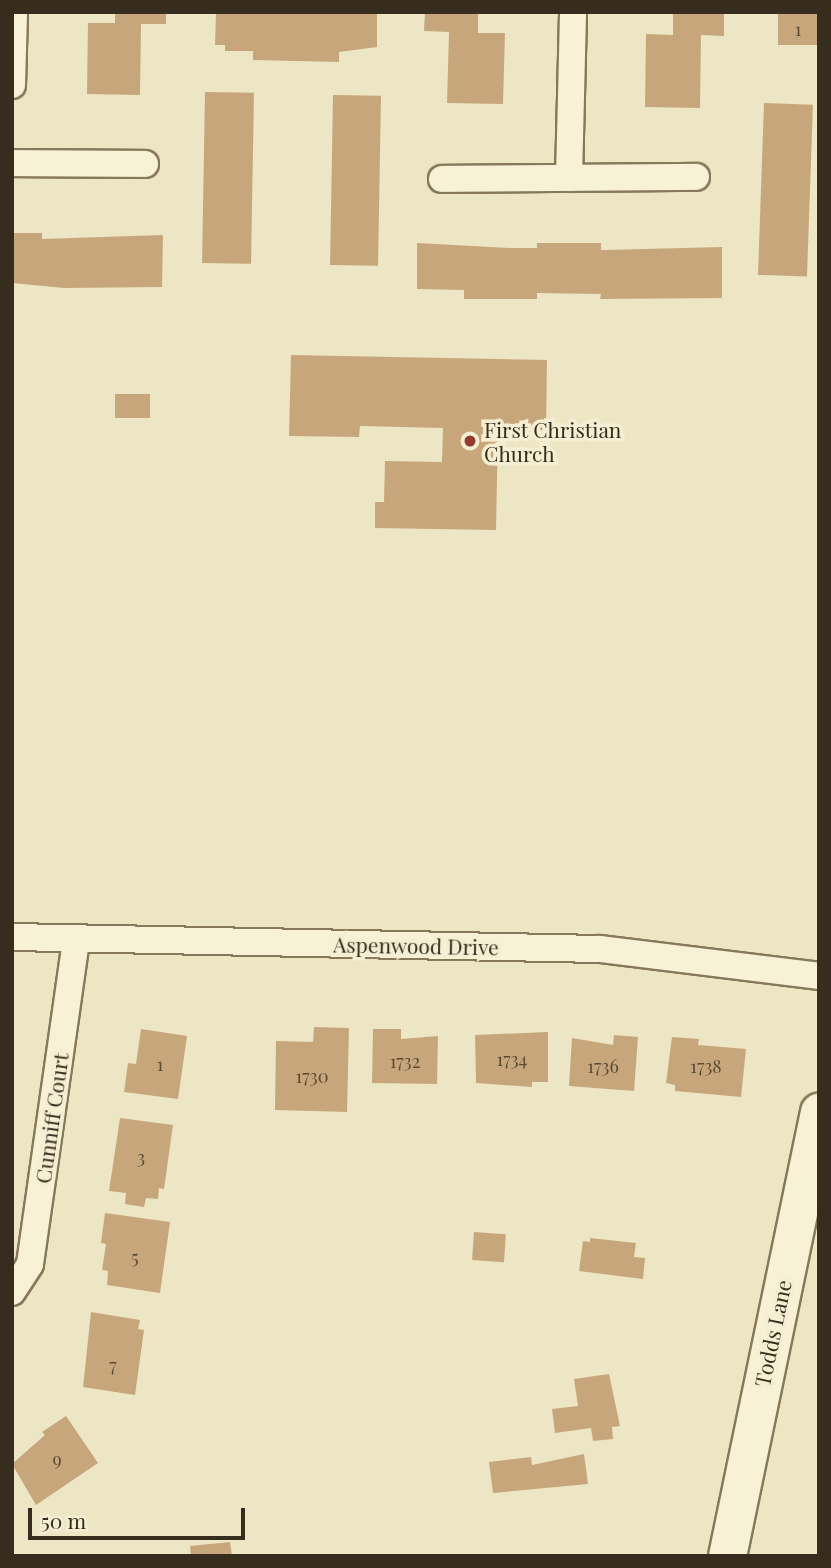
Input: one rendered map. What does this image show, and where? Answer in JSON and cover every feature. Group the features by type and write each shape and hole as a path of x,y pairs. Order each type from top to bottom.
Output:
{"main road":[{"name":"Todds Lane","path":"727,1556 819,1111"}],"street":[{"path":"12,85 14,12"},
{"path":"569,178 573,12"},
{"path":"12,163 145,164"},
{"path":"442,179 696,177"},
{"name":"Aspenwood Drive","path":"12,937 600,949 819,976"},
{"name":"Cunniff Court","path":"12,1292 30,1264 76,939"}],"building":[{"path":"115,12 166,12 166,24 141,24 140,95 87,94 88,23 115,23"},
{"path":"216,12 377,12 377,47 339,52 339,62 253,60 253,51 225,51 225,45 215,45"},
{"path":"425,12 478,12 478,33 505,33 503,104 447,103 449,32 424,31"},
{"path":"673,12 724,12 724,36 701,35 700,108 645,107 646,34 673,35"},
{"path":"778,12 819,12 819,45 778,45"},
{"path":"205,92 254,93 251,264 202,263"},
{"path":"333,95 381,96 378,266 330,265"},
{"path":"764,103 813,105 807,277 758,275"},
{"path":"12,233 42,233 42,239 163,235 162,287 64,288 12,283"},
{"path":"417,243 537,248 537,243 601,243 601,250 722,247 722,298 600,299 601,294 537,293 537,299 464,299 464,290 417,289"},
{"name":"First Christian Church","path":"291,355 547,360 546,430 498,429 496,530 375,528 375,502 384,502 385,461 442,462 443,428 360,426 359,437 289,436"},
{"path":"115,394 150,394 150,418 115,418"},
{"path":"314,1027 349,1028 347,1112 275,1110 276,1041 313,1042"},
{"path":"141,1029 187,1036 178,1099 124,1092 128,1063 136,1064"},
{"path":"373,1029 401,1029 401,1039 438,1036 437,1084 372,1083"},
{"path":"548,1032 548,1082 532,1082 532,1087 476,1083 475,1035"},
{"path":"614,1035 638,1037 634,1091 569,1086 572,1038 613,1045"},
{"path":"672,1037 699,1039 698,1045 746,1049 741,1097 675,1091 675,1085 666,1083"},
{"path":"120,1118 173,1125 164,1189 159,1188 158,1199 146,1198 144,1207 125,1204 126,1193 109,1191"},
{"path":"105,1213 170,1222 160,1293 107,1285 108,1271 102,1270 106,1244 101,1243"},
{"path":"474,1232 506,1234 504,1262 472,1260"},
{"path":"590,1238 636,1243 634,1257 645,1258 643,1279 579,1271 583,1241 590,1242"},
{"path":"91,1312 140,1320 138,1329 144,1330 135,1395 83,1387"},
{"path":"609,1374 620,1426 612,1427 613,1439 593,1441 591,1428 555,1433 552,1409 578,1406 574,1379"},
{"path":"66,1416 98,1463 36,1505 12,1464 45,1435 42,1432"},
{"path":"584,1454 588,1484 493,1493 489,1462 531,1457 532,1465"},
{"path":"230,1542 232,1556 191,1556 190,1546"}],"place":[{"name":"First Christian Church","path":"470,441"}]}
